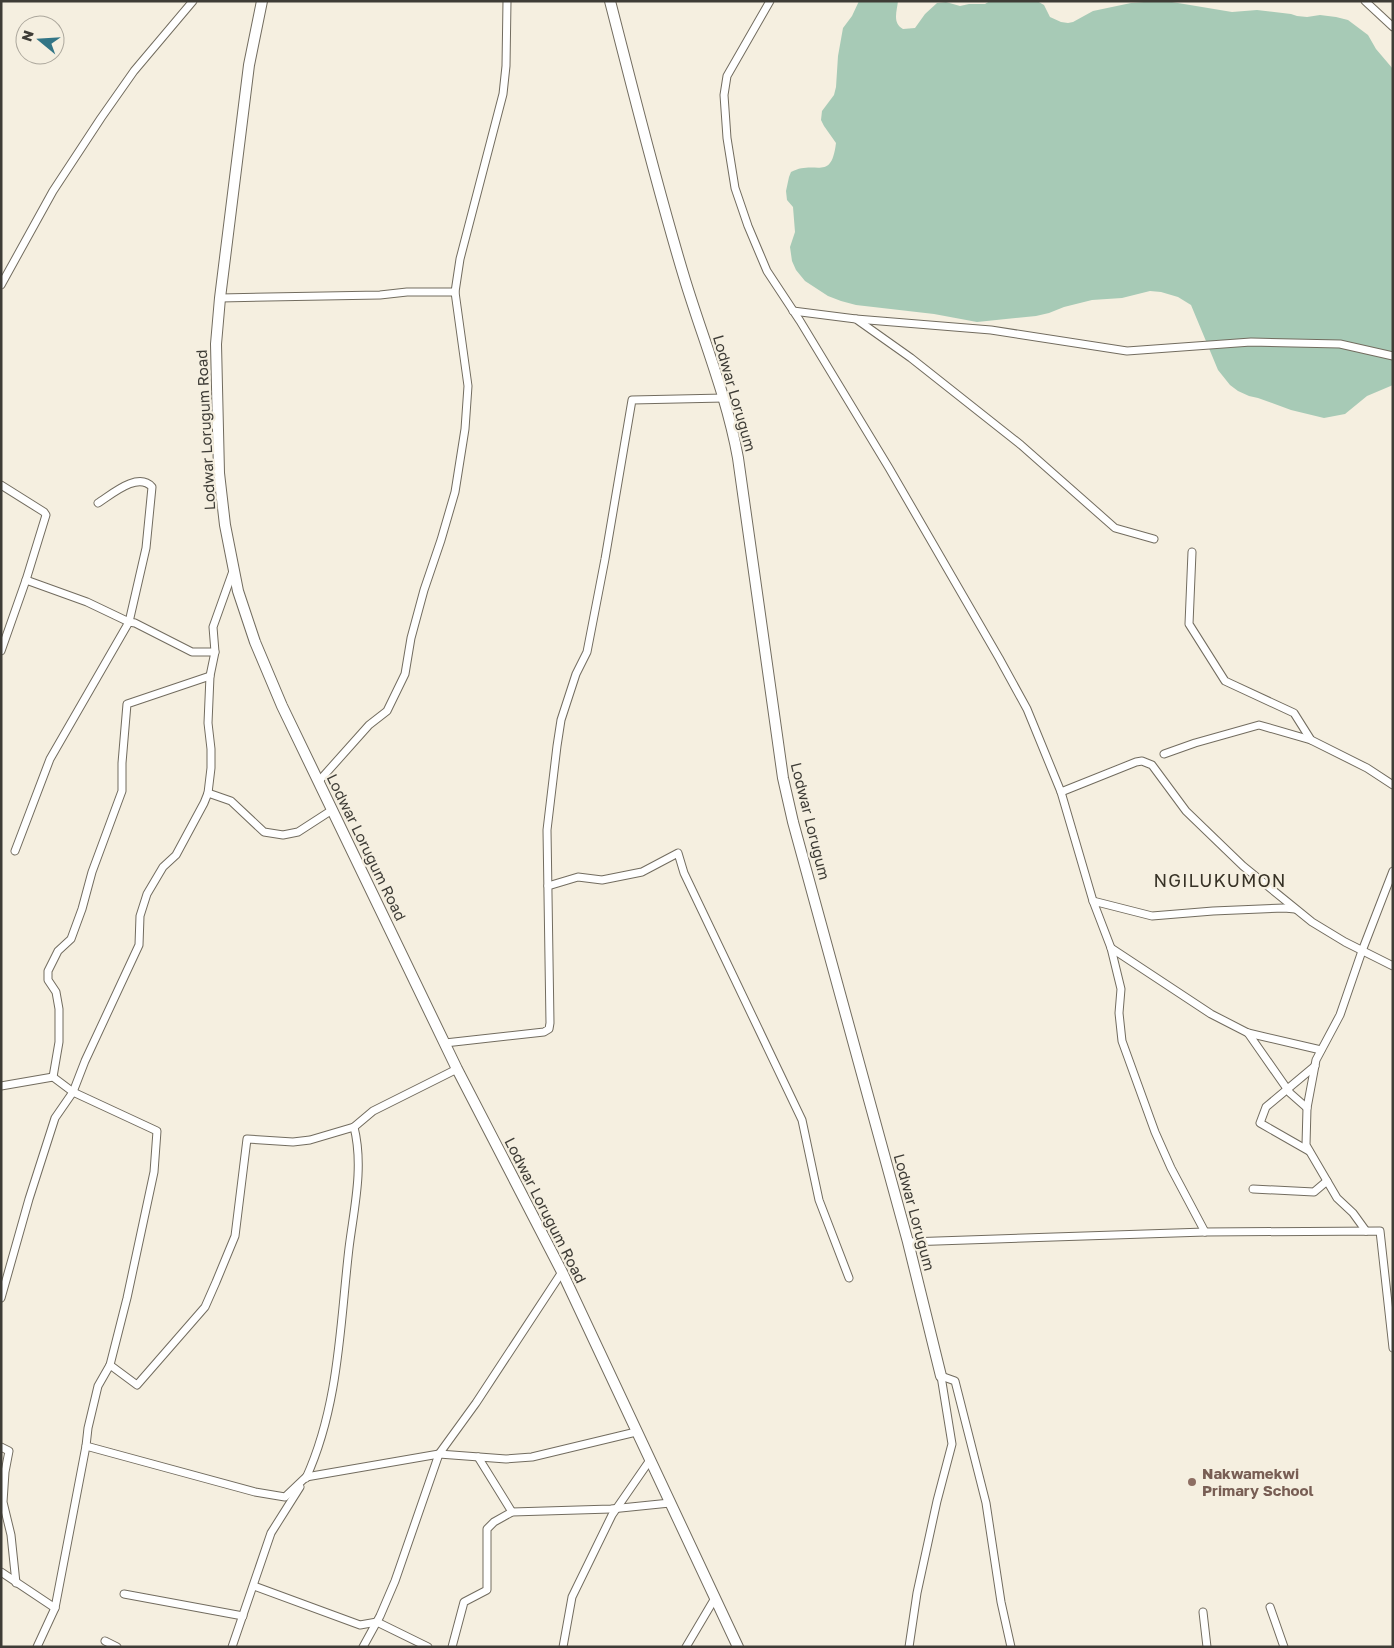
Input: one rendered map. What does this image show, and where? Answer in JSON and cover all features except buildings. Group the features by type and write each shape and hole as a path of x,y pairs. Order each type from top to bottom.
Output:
{"main road":[{"name":"Lodwar Lorugum Road","path":"262,1 249,65 216,344 219,464 225,525 238,591 254,642 282,706 457,1068 562,1272 738,1647"},
{"name":"Lodwar Lorugum","path":"610,1 676,246 732,427 783,778 793,822 908,1242 942,1376"}],"street":[{"path":"1,285 53,191 101,118 134,71 193,1"},
{"path":"319,781 369,725 387,711 405,674 411,638 424,590 442,540 455,492 466,429 468,386 455,292 460,259 504,94 507,1"},
{"path":"770,1 727,76 724,95 727,138 736,188 748,226 767,271 794,311 889,468 1000,658 1027,709 1061,792 1093,901 1112,948 1121,989 1119,1013 1122,1041 1155,1132 1204,1232"},
{"path":"1365,1 1393,27"},
{"path":"220,298 455,292"},
{"path":"794,311 991,330 1127,351 1261,342 1340,344 1393,356"},
{"path":"856,318 911,358 1021,445 1115,528 1154,539"},
{"path":"445,1043 544,1032 549,1029 547,830 557,746 561,720 576,674 587,652 605,560 632,400 724,398"},
{"path":"15,850 50,759 129,622 146,548 152,487 148,483 135,481 98,503"},
{"path":"1,485 46,515 1,651"},
{"path":"1192,552 1189,624 1225,681 1294,713 1311,740"},
{"path":"1,1298 29,1199 55,1118 73,1092 85,1061 139,945 140,916 147,894 163,867 176,854 208,793 211,759 208,723 210,676 215,652 213,627 233,571"},
{"path":"26,580 87,602 129,622 136,623 192,652 215,652"},
{"path":"53,1077 59,1042 59,1009 56,992 48,980 48,971 58,951 71,939 82,909 92,872 122,791 122,763 127,704 210,676"},
{"path":"1164,754 1259,725 1311,740 1367,768 1393,785"},
{"path":"1061,792 1136,762 1142,761 1152,765 1186,811 1243,866 1312,922 1362,951 1393,966"},
{"path":"208,793 231,801 264,832 283,835 298,832 332,810"},
{"path":"548,886 578,877 602,880 642,872 678,853 684,873 802,1120 819,1200 848,1278"},
{"path":"1366,1231 1353,1213 1337,1198 1306,1145 1307,1108 1316,1060 1340,1016 1362,951 1393,871"},
{"path":"1093,901 1152,916 1214,911 1296,909"},
{"path":"1112,948 1211,1014 1248,1033 1322,1050"},
{"path":"1248,1033 1290,1093 1307,1108"},
{"path":"1310,1152 1260,1123 1266,1107 1315,1066"},
{"path":"110,1364 138,1385 205,1307 235,1236 247,1139 293,1142 310,1140 354,1127 373,1111 457,1068"},
{"path":"1,1086 53,1077 73,1092 157,1131 154,1172 127,1298 110,1364 98,1386 88,1428 55,1608 37,1647"},
{"path":"232,1647 254,1586 270,1533 306,1476 328,1419 338,1355 349,1247 358,1183 357,1139 354,1127"},
{"path":"1253,1190 1314,1192 1327,1182"},
{"path":"908,1242 1204,1232 1380,1231 1393,1348"},
{"path":"363,1647 377,1622 395,1581 439,1454 476,1403 562,1272"},
{"path":"942,1376 955,1381 986,1503 1001,1602 1012,1647"},
{"name":"Lodwar Lorugum","path":"909,1647 917,1593 952,1444 942,1376"},
{"path":"86,1446 255,1492 285,1497 306,1476 439,1454 506,1459 532,1457 636,1432"},
{"path":"1,1447 10,1450 5,1472 3,1502 11,1535 16,1583"},
{"path":"478,1457 512,1512"},
{"path":"563,1647 572,1597 617,1508 650,1460"},
{"path":"452,1647 464,1602 487,1590 487,1529 494,1522 512,1512 670,1504"},
{"path":"1,1572 55,1608"},
{"path":"254,1586 360,1625 377,1622 428,1647"},
{"path":"124,1594 243,1616"},
{"path":"686,1647 714,1598"},
{"path":"1270,1607 1284,1647"},
{"path":"1203,1612 1207,1647"},
{"path":"105,1641 117,1647"}],"green space":[{"path":"859,1 898,1 896,20 903,29 915,28 925,14 937,3 946,2 960,6 985,4 990,1 1037,1 1044,5 1050,17 1068,23 1093,11 1131,3 1157,1 1232,12 1257,10 1307,17 1320,15 1348,20 1368,35 1376,49 1393,69 1393,385 1367,396 1345,414 1324,418 1291,410 1249,396 1230,385 1218,370 1191,305 1178,297 1161,292 1150,291 1122,298 1092,300 1036,316 977,322 934,314 856,305 828,296 805,281 796,270 792,261 790,247 795,232 793,207 787,200 786,191 791,172 800,169 821,168 830,163 834,155 836,143 821,120 822,111 834,95 843,28 852,16"}],"place":[{"name":"Nakwamekwi Primary School","path":"1192,1482"}],"district":[{"name":"NGILUKUMON","path":"1220,880"}]}
